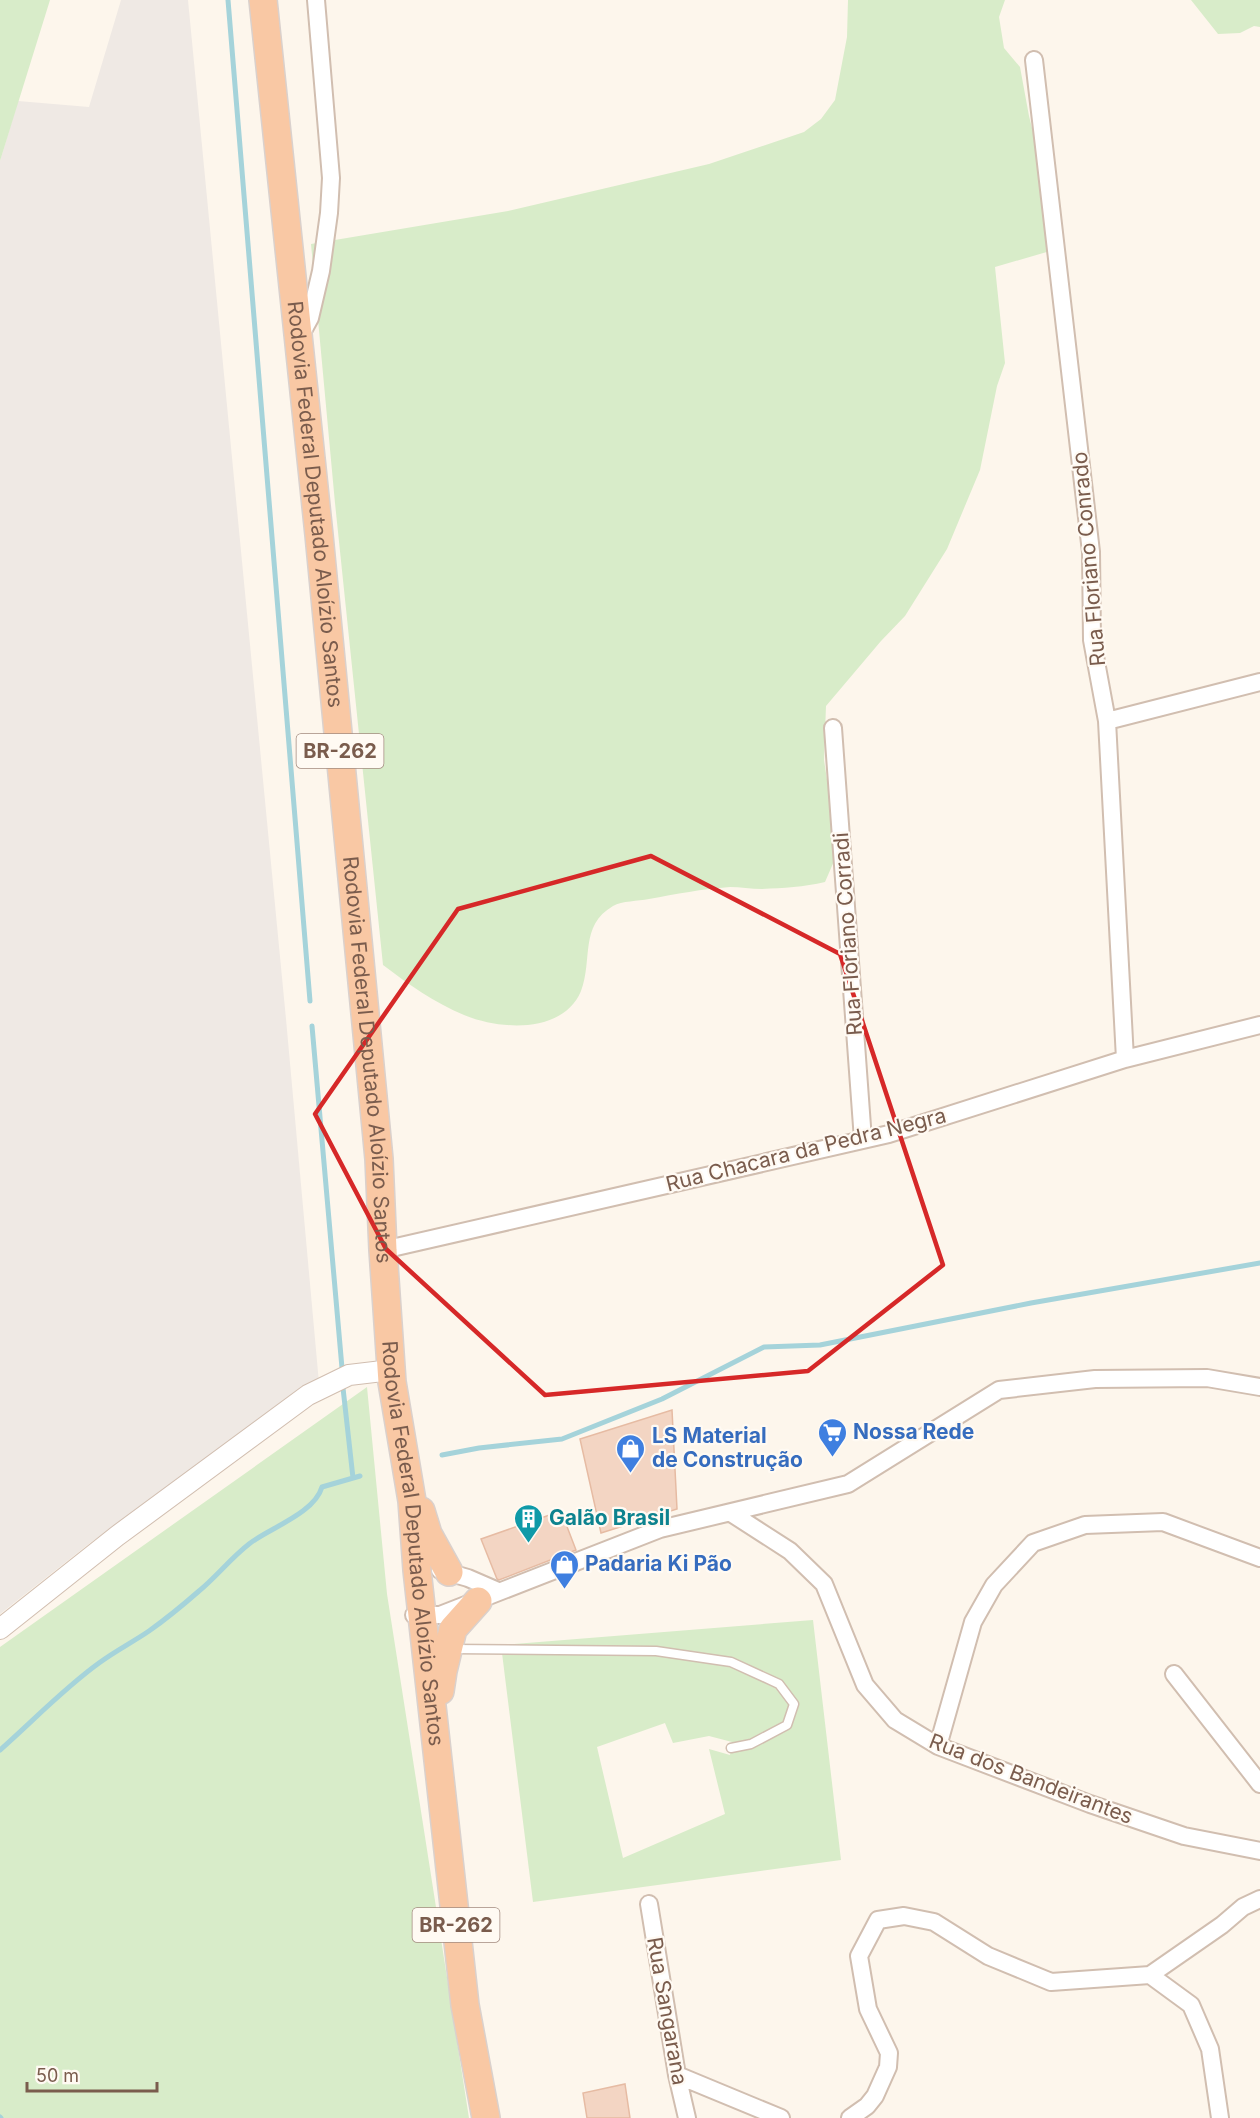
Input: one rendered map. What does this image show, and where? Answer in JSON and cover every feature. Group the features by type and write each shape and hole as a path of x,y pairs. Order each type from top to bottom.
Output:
{"highway":[{"name":"Rodovia Federal Deputado Aloízio Santos","path":"263,0 320,547 379,1159 391,1376 412,1501 412,1572 435,1730 465,2005 486,2118"},
{"path":"391,1376 412,1572"},
{"path":"407,1470 429,1534 449,1572"},
{"path":"435,1730 447,1649 453,1629 488,1596"},
{"path":"417,1615 421,1735 427,1761 442,1796"}],"street":[{"path":"298,339 310,318 319,281 329,213 331,178 316,0"},
{"name":"Rua Floriano Conrado","path":"1034,60 1090,552 1092,640 1107,721 1125,1059"},
{"path":"1107,721 1260,682"},
{"name":"Rua Floriano Corradi","path":"832,728 863,1140"},
{"name":"Rua Chacara da Pedra Negra","path":"383,1250 889,1134 1125,1059 1260,1025"},
{"path":"0,1629 117,1536 308,1395 349,1375 391,1376"},
{"path":"417,1615 440,1615 660,1529 848,1484 999,1389 1095,1379 1207,1377 1260,1387"},
{"name":"Rua dos Bandeirantes","path":"731,1513 790,1551 824,1584 865,1685 895,1720 938,1746 1090,1804 1184,1836 1260,1851"},
{"path":"938,1746 973,1622 994,1585 1033,1543 1085,1525 1162,1522 1260,1558"},
{"path":"412,1572 449,1572 488,1596"},
{"path":"1174,1674 1260,1784"},
{"path":"850,2118 867,2106 875,2096 888,2067 890,2053 868,2009 858,1956 878,1920 904,1916 934,1922 988,1956 1051,1982 1150,1975 1243,1907 1260,1899"},
{"name":"Rua Sangarana","path":"649,1904 677,2075 687,2118"},
{"path":"1150,1975 1191,2005 1210,2049 1220,2118"},
{"path":"677,2075 781,2118"}],"lane":[{"path":"447,1649 656,1651 731,1662 779,1684 794,1704 787,1725 752,1744 731,1748"}],"highlighted area":[{"path":"651,856 840,954 943,1265 808,1371 545,1395 386,1249 315,1114 458,909"}],"shaded area":[{"path":"121,0 188,0 319,1383 90,1543 0,1614 0,161 18,101 89,107"}],"green space":[{"path":"0,0 50,0 0,161"},
{"path":"848,0 1005,0 999,17 1004,48 1020,67 1037,148 1040,186 1052,215 1063,229 1064,247 995,267 1005,363 997,386 980,470 947,549 905,616 826,706 824,760 838,852 825,882 778,888 720,888 617,904 602,914 595,923 581,991 572,1005 560,1015 529,1025 512,1025 495,1024 464,1015 422,993 383,965 335,503 311,244 508,211 709,164 804,132 821,119 835,100 847,37"},
{"path":"1191,0 1260,0 1260,27 1254,26 1240,33 1218,34"},
{"path":"367,1387 387,1594 469,2118 0,2118 0,1647"},
{"path":"813,1620 841,1860 533,1902 501,1645","holes":["665,1723 673,1743 709,1736 732,1742 730,1755 709,1749 725,1814 623,1858 597,1747"]}],"building":[{"name":"LS Material de Construção","path":"672,1410 677,1509 601,1533 580,1439"},
{"name":"Galão Brasil","path":"561,1511 576,1550 497,1579 481,1539"},
{"path":"625,2084 630,2118 587,2118 583,2093"}],"waterway":[{"path":"228,0 310,1001"},
{"path":"312,1026 342,1368"},
{"path":"442,1455 479,1448 562,1439 662,1399 764,1347 820,1345 1031,1303 1260,1263"},
{"path":"343,1388 353,1478"},
{"path":"0,1750 73,1683 168,1617 249,1544 301,1513 317,1497 322,1487 360,1476"}],"place":[{"name":"Nossa Rede","path":"832,1458"},
{"name":"LS Material de Construção","path":"631,1474"},
{"name":"Galão Brasil","path":"528,1544"},
{"name":"Padaria Ki Pão","path":"564,1590"}]}
